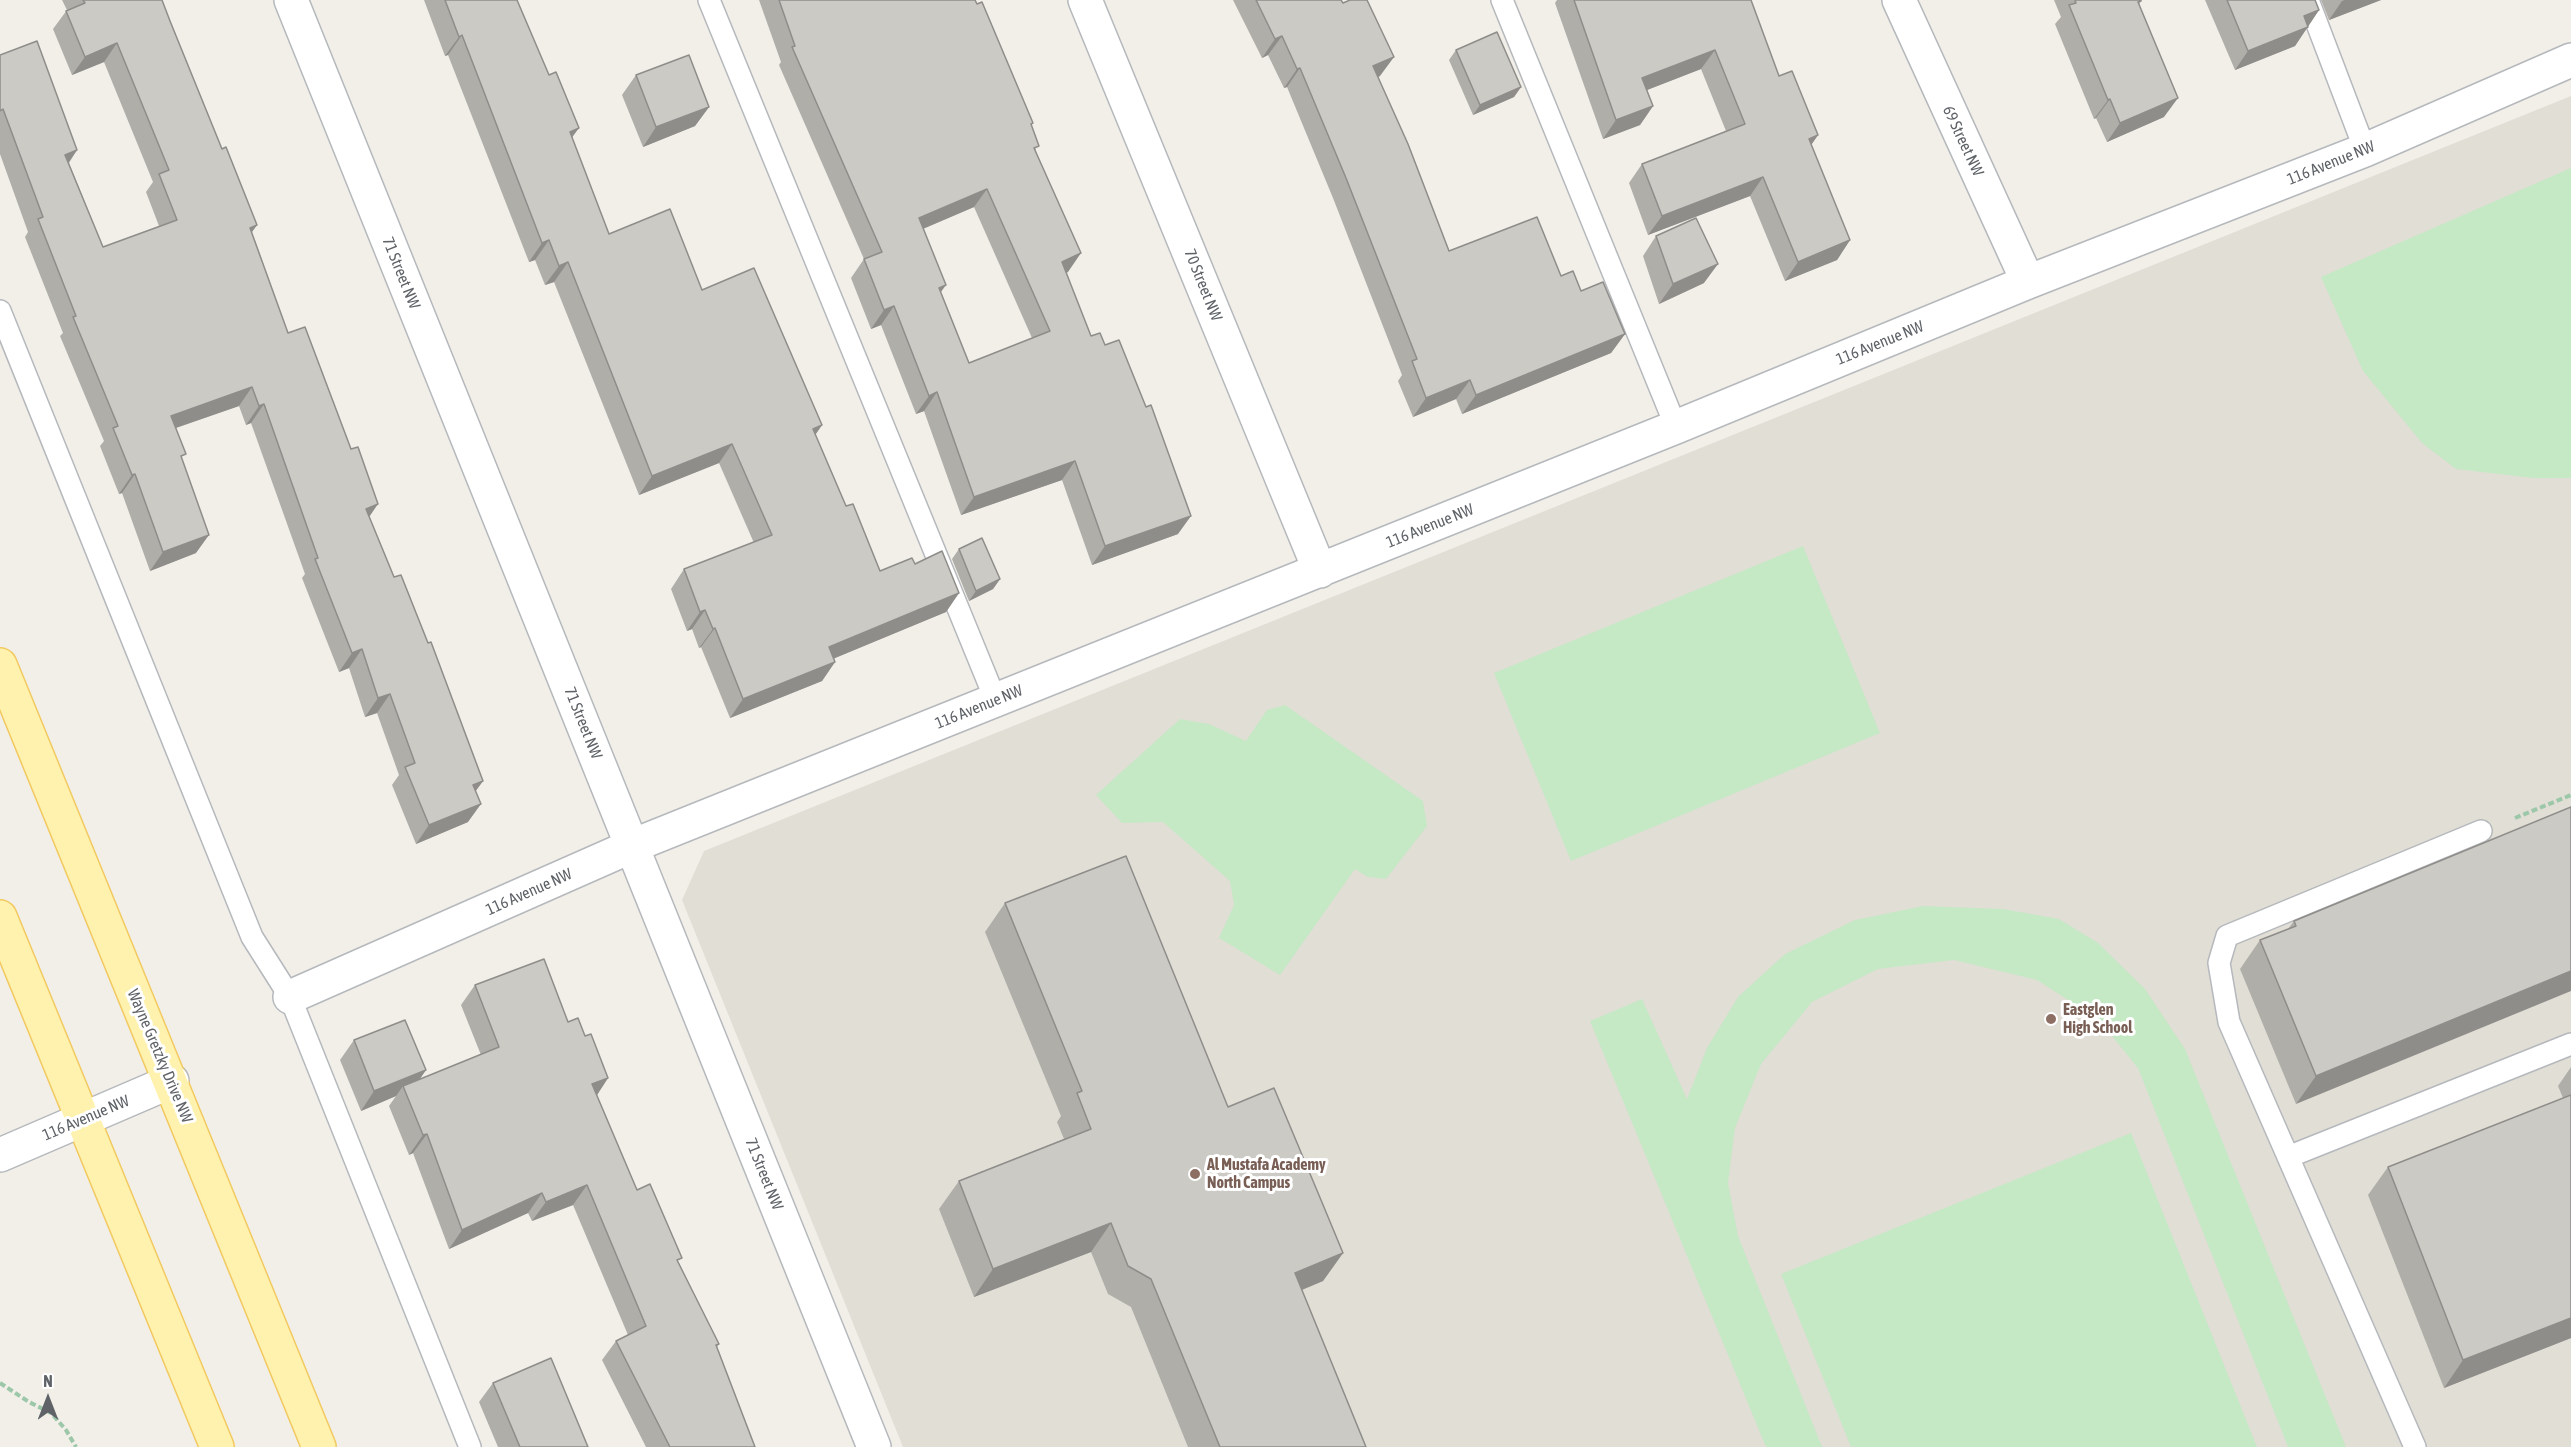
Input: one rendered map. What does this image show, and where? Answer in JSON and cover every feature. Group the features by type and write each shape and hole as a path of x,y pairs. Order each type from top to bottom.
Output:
{"main road":[{"name":"Wayne Gretzky Drive NW","path":"0,665 319,1447"},
{"path":"0,916 217,1447"}],"street":[{"name":"71 Street NW","path":"291,0 874,1447"},
{"name":"70 Street NW","path":"1085,0 1320,571"},
{"name":"69 Street NW","path":"1899,0 2028,282"},
{"name":"116 Avenue NW","path":"291,997 632,846 1320,571 2028,282 2365,150 2571,60"},
{"name":"116 Avenue NW","path":"0,1155 171,1081"}],"lane":[{"path":"709,0 996,700"},
{"path":"1502,0 1676,427"},
{"path":"2308,0 2365,150"},
{"path":"0,311 252,938 291,997 470,1447"},
{"path":"2415,1447 2229,1022 2219,963 2227,936 2481,831"},
{"path":"2288,1157 2571,1044"}],"path":[{"path":"2481,831 2571,795"},
{"path":"0,1383 15,1394 51,1413 66,1430 76,1447"}],"shaded area":[{"name":"Eastglen High School","path":"2571,96 2571,1447 903,1447 682,900 704,851"}],"green space":[{"path":"2571,168 2571,478 2533,478 2456,469 2422,443 2363,371 2321,277"},
{"path":"1803,546 1880,733 1571,861 1494,673"},
{"path":"1285,705 1423,801 1427,826 1386,879 1368,877 1355,869 1280,975 1219,938 1234,905 1230,881 1163,822 1122,823 1096,795 1180,719 1209,724 1246,741 1267,710"},
{"path":"1923,906 2003,909 2059,919 2098,943 2145,989 2185,1049 2346,1447 2288,1447 2138,1068 2099,1020 2037,980 1954,960 1878,969 1812,1002 1761,1064 1735,1128 1728,1183 1738,1236 1822,1447 1766,1447 1590,1021 1642,999 1687,1099 1707,1048 1738,997 1785,954 1855,920"},
{"path":"2131,1133 2257,1447 1851,1447 1781,1274"}],"building":[{"path":"83,0 162,0 222,149 226,147 257,225 250,228 288,333 305,327 351,449 358,447 378,504 366,509 394,577 401,575 428,643 431,642 483,781 473,785 481,804 429,825 405,767 415,763 390,694 378,698 362,649 352,653 315,559 318,558 264,404 259,406 252,387 171,416 186,454 181,456 209,535 163,552 135,474 132,475 113,428 118,426 73,317 76,316 38,219 43,217 3,109 0,111 0,55 37,41 77,150 65,155 103,247 177,220 159,174 169,170 117,43 85,57 66,11 85,3"},
{"path":"445,0 517,0 549,75 556,72 579,128 570,132 609,234 670,209 702,290 754,268 822,425 813,429 846,506 853,504 880,571 912,558 915,564 942,551 959,593 829,647 835,662 743,699 715,628 713,629 705,610 700,612 684,569 772,535 732,444 652,476 568,262 559,266 549,240 542,243 462,35 459,37"},
{"path":"779,0 975,0 977,4 982,2 1033,123 1031,124 1039,146 1034,148 1081,253 1062,262 1091,336 1100,333 1105,345 1119,340 1146,407 1151,405 1191,516 1105,546 1075,461 974,497 937,392 929,396 894,306 884,310 864,259 882,252 792,47 795,46","holes":["987,189 1050,331 969,363 939,288 946,285 919,218"]},
{"path":"1256,0 1341,0 1343,3 1350,0 1367,0 1394,57 1373,66 1408,144 1449,251 1537,217 1561,276 1573,271 1581,291 1603,282 1625,334 1476,395 1470,380 1426,398 1412,361 1417,359 1300,68 1297,69 1282,36 1275,39"},
{"path":"1574,0 1751,0 1779,76 1792,71 1818,135 1809,139 1850,240 1798,262 1763,177 1662,216 1642,164 1745,124 1715,50 1642,78 1653,106 1616,120"},
{"path":"2075,0 2141,0 2138,2 2178,98 2120,123 2110,99 2108,100 2069,5 2076,3"},
{"path":"2227,0 2315,0 2319,10 2304,16 2308,27 2248,51"},
{"path":"1497,32 1521,87 1480,105 1456,50"},
{"path":"689,55 709,107 656,127 636,75"},
{"path":"1696,218 1718,264 1673,284 1656,236"},
{"path":"982,538 1000,579 976,591 959,549"},
{"path":"2571,807 2571,971 2316,1076 2260,940 2296,926 2294,921"},
{"path":"1126,856 1228,1107 1274,1088 1343,1253 1295,1273 1366,1447 1220,1447 1151,1279 1128,1266 1111,1223 993,1269 959,1181 1091,1129 1077,1093 1082,1091 1005,903"},
{"path":"544,959 568,1022 578,1018 585,1036 591,1034 608,1078 592,1084 637,1190 650,1184 682,1258 677,1260 719,1344 716,1345 755,1447 670,1447 616,1341 646,1326 587,1185 546,1202 542,1193 462,1230 427,1134 423,1135 403,1086 499,1047 475,985"},
{"path":"405,1020 426,1070 374,1091 354,1040"},
{"path":"2571,1095 2571,1318 2463,1360 2388,1167"},
{"path":"551,1358 588,1447 520,1447 493,1383"}],"place":[{"name":"Eastglen High School","path":"2051,1019"},
{"name":"Al Mustafa Academy North Campus","path":"1195,1174"}]}
